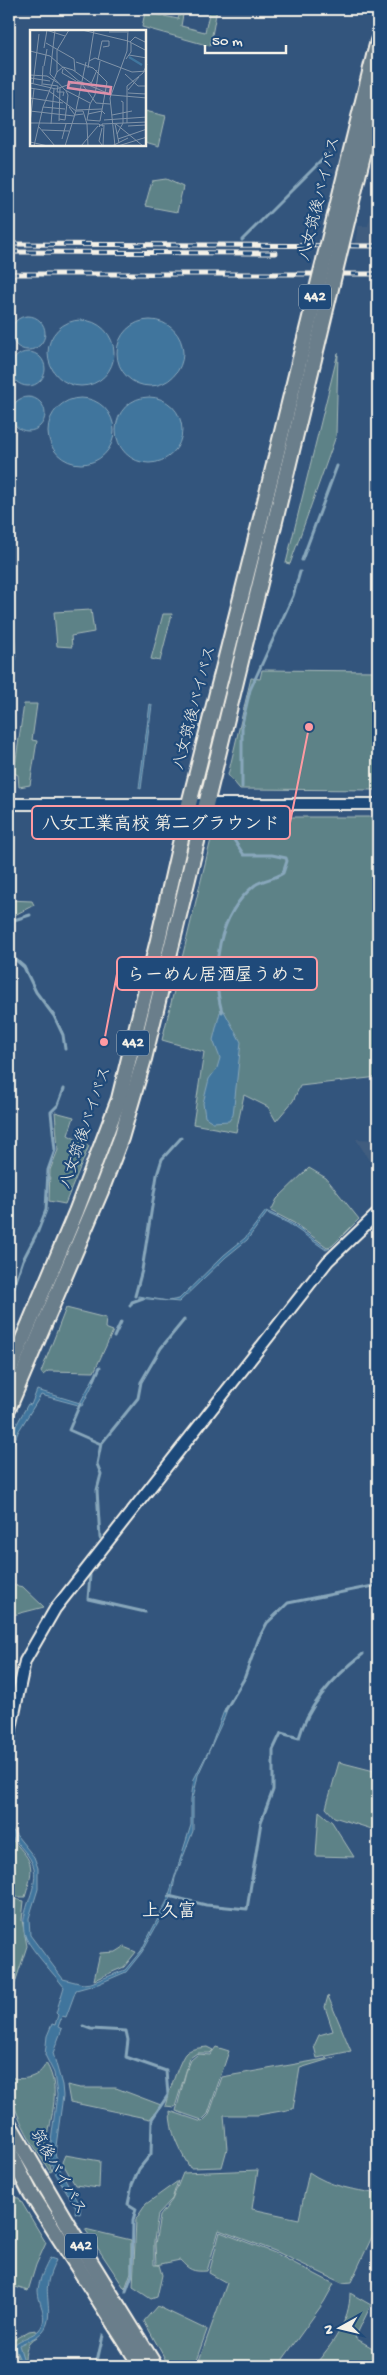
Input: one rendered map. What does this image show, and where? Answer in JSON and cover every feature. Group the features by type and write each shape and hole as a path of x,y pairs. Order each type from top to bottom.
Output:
{"highway":[{"name":"八女筑後バイパス","path":"9,1372 76,1212 119,1099 189,804 378,40"},
{"name":"八女筑後バイパス","path":"9,1407 101,1191 121,1138 144,1059 378,93"},
{"name":"筑後バイパス","path":"9,2124 155,2366"},
{"name":"筑後バイパス","path":"9,2151 24,2180 141,2366"},
{"path":"24,2180 37,2172"}],"street":[{"path":"9,804 378,804"},
{"path":"9,1738 25,1661 55,1609 328,1261 378,1213"}],"shaded area":[{"path":"378,183 378,243 355,243 358,226 368,226"},
{"path":"28,316 40,321 45,333 40,345 28,350 16,345 11,333 16,321"},
{"path":"87,320 105,329 112,340 114,353 112,366 105,377 94,384 75,386 57,377 50,366 48,347 57,329 68,322"},
{"path":"156,320 174,329 181,340 183,353 181,366 174,377 163,384 144,386 126,377 119,366 117,347 126,329 137,322"},
{"path":"28,352 40,357 45,369 40,381 28,386 16,381 11,369 16,357"},
{"path":"28,397 40,402 45,414 40,426 28,431 16,426 11,414 16,402"},
{"path":"155,397 173,406 180,417 182,430 180,443 173,454 162,461 143,463 125,454 118,443 116,424 125,406 136,399"},
{"path":"87,398 105,407 112,418 114,431 112,444 105,455 94,462 75,464 57,455 50,444 48,425 57,407 68,400"},
{"path":"150,704 152,705 141,789 139,788"},
{"path":"224,1011 241,1042 233,1115 229,1121 213,1122 205,1117 203,1103 209,1079 217,1068 220,1058 213,1040 220,1012"},
{"path":"356,1139 378,1140 378,1175"},
{"path":"266,1211 291,1223 326,1248 330,1248 326,1250 288,1223 267,1213 247,1240 226,1257 179,1302 168,1301 179,1299 224,1255 245,1238"},
{"path":"138,1296 167,1301 138,1298"},
{"path":"94,1377 96,1378 82,1406 41,1395 18,1432 11,1451 9,1450 16,1426 28,1404 31,1405 37,1390 80,1403"},
{"path":"225,1708 227,1708 225,1716 198,1775 193,1799 193,1831 175,1878 172,1895 163,1914 142,1952 126,1972 98,1984 76,1990 66,2017 62,2016 58,2027 62,2029 53,2053 62,2085 63,2096 55,2153 61,2172 81,2206 80,2214 75,2213 76,2207 54,2171 49,2157 57,2095 54,2073 45,2055 47,2036 52,2024 55,2025 58,2015 56,2013 64,1987 38,1956 26,1938 24,1929 25,1912 35,1877 34,1868 27,1854 9,1834 9,1826 34,1857 38,1868 38,1889 29,1918 30,1935 63,1979 83,1984 91,1983 125,1970 141,1951 167,1901 191,1825 191,1799 194,1779 211,1746"},
{"path":"50,2258 56,2260 47,2288 48,2320 41,2333 19,2345 23,2358 22,2366 18,2366 20,2360 15,2344 37,2332 42,2325 44,2316 38,2290"}],"green space":[{"path":"181,9 184,9 181,26 205,32 210,9 217,9 210,46 142,27 145,12 178,19"},
{"path":"146,111 166,116 159,146 146,142"},
{"path":"166,179 183,187 177,212 145,206 152,181"},
{"path":"338,353 336,436 290,564 286,563"},
{"path":"91,610 94,632 71,636 72,647 57,646 54,612"},
{"path":"163,614 172,614 160,661 151,659"},
{"path":"14,627 16,660 9,661 9,628"},
{"path":"262,670 378,671 378,790 240,789 228,775 251,678 260,679"},
{"path":"24,704 37,704 32,740 37,741 30,785 19,787 18,775 14,773"},
{"path":"230,817 378,817 378,1077 300,1086 293,1101 276,1121 268,1107 244,1095 236,1132 193,1124 204,1052 162,1040 214,827"},
{"path":"9,900 32,901 34,905 9,918"},
{"path":"55,1112 74,1117 68,1135 89,1146 65,1204 49,1201 50,1170 58,1150"},
{"path":"309,1168 326,1178 359,1219 332,1246 327,1247 294,1223 271,1211 277,1199"},
{"path":"66,1308 106,1318 105,1328 113,1331 94,1372 48,1371 43,1375 41,1372"},
{"path":"9,1584 23,1587 44,1607 9,1616"},
{"path":"339,1762 378,1772 378,1831 334,1817 326,1808"},
{"path":"319,1811 332,1822 354,1857 316,1856"},
{"path":"9,1836 30,1863 30,1876 25,1897 9,1897"},
{"path":"9,1898 24,1901 22,1920 27,1946 13,1989 9,1995"},
{"path":"124,1947 136,1952 124,1967 94,1980 100,1953 116,1952"},
{"path":"328,1996 351,2051 317,2058 314,2046 319,2035 333,2031 325,2007"},
{"path":"207,2047 213,2050 210,2053 197,2053 190,2058 175,2107 165,2106 185,2054 192,2049"},
{"path":"216,2047 229,2051 208,2114 202,2120 176,2111 191,2060 198,2054 210,2055"},
{"path":"336,2057 300,2068 293,2109 258,2115 224,2115 227,2149 222,2167 190,2168 173,2134 170,2111 202,2122 209,2115 222,2077"},
{"path":"46,2063 54,2085 47,2152 52,2171 50,2172 17,2114 10,2089 9,2077 20,2079 30,2077 40,2072"},
{"path":"67,2085 80,2088 116,2088 161,2105 150,2119 70,2102"},
{"path":"65,2155 100,2161 99,2188 75,2185 62,2162"},
{"path":"258,2170 252,2209 299,2219 309,2172 333,2184 378,2194 378,2224 351,2282 342,2283 275,2251 219,2230 207,2271 192,2270 180,2260 156,2265 155,2244 160,2216 172,2200 183,2173"},
{"path":"178,2181 172,2199 158,2214 154,2241 154,2265 159,2265 162,2275 157,2297 151,2299 133,2287 136,2219 146,2204"},
{"path":"9,2197 19,2198 46,2243 36,2265 28,2291 9,2285"},
{"path":"85,2229 131,2240 131,2272 125,2289"},
{"path":"220,2232 275,2253 334,2284 324,2302 278,2366 197,2366 227,2283 209,2273"},
{"path":"350,2293 371,2305 355,2338 378,2351 378,2364 377,2366 314,2366 339,2332 347,2314"},
{"path":"157,2306 207,2330 194,2366 169,2366 144,2321"},
{"path":"36,2330 37,2337 30,2342 27,2348 25,2363 18,2362 13,2340 29,2331"}],"waterway":[{"path":"242,240 328,154"},
{"path":"302,560 337,466"},
{"path":"242,787 242,724 250,690 293,596 300,572"},
{"path":"222,1012 218,995 217,960 225,927 242,897 255,885 283,873 287,861 286,858 272,855 244,855 232,837"},
{"path":"9,930 14,920 30,915"},
{"path":"9,954 24,967 36,992 54,1016 63,1035 65,1049"},
{"path":"9,1302 23,1260 38,1231 46,1210 48,1170 55,1150 51,1112 58,1105 64,1089"},
{"path":"135,1296 142,1270 157,1175 162,1159 181,1138"},
{"path":"130,1306 132,1302 143,1298"},
{"path":"100,1538 97,1490 101,1474 97,1464 101,1444 138,1398 141,1382 161,1348 184,1320"},
{"path":"114,1337 121,1322"},
{"path":"94,1380 100,1367"},
{"path":"80,1404 69,1430 101,1444"},
{"path":"90,1575 88,1599 145,1612"},
{"path":"225,1711 244,1679 259,1638 267,1623 288,1603 378,1585"},
{"path":"169,1896 206,1905 247,1909 261,1822 273,1790 273,1750 281,1733 299,1738 309,1714 324,1692 342,1672 363,1654"},
{"path":"83,2026 91,2029 126,2031 128,2040 126,2057 166,2071 168,2095 152,2119 151,2154 139,2169 132,2185 128,2204 136,2209 133,2220 132,2275 126,2291"},
{"path":"96,2366 103,2335"}],"railway":[{"path":"9,244 378,246"},
{"path":"9,252 276,253"},
{"path":"9,274 378,274"}],"place":[{"name":"八女工業高校 第二グラウンド","path":"309,727"},
{"name":"らーめん居酒屋うめこ","path":"104,1042"}],"district":[{"name":"上久富","path":"169,1912"}]}
